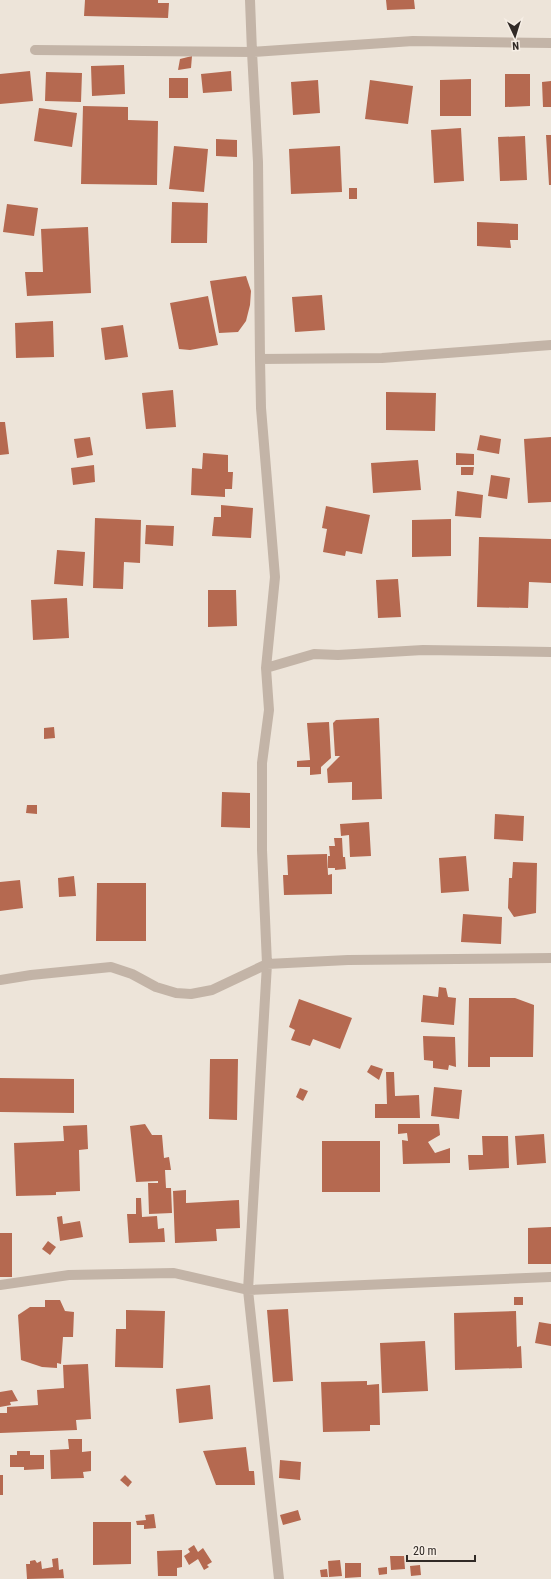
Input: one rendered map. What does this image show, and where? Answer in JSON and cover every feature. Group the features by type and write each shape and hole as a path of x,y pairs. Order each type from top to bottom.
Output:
{"street":[{"path":"250,0 258,162 261,408 275,577 266,668 269,710 262,763 262,850 267,964 248,1290 279,1579"},
{"path":"35,50 252,52 413,41 551,43"},
{"path":"260,359 382,358 551,345"},
{"path":"266,668 314,654 423,650 551,652"},
{"path":"0,980 31,974 111,967 132,974 156,987 176,993 191,994 212,990 267,964 348,960 551,958"},
{"path":"0,1285 69,1275 174,1273 248,1290 551,1277"}],"building":[{"path":"85,0 158,0 158,3 169,3 168,18 84,16"},
{"path":"386,0 414,0 415,9 387,10"},
{"path":"192,56 191,68 178,70 180,59"},
{"path":"124,65 125,94 92,96 91,66"},
{"path":"30,71 33,101 0,104 0,74"},
{"path":"231,71 232,91 203,93 201,74"},
{"path":"46,72 82,73 81,102 45,101"},
{"path":"505,74 530,74 530,106 505,107"},
{"path":"169,78 188,78 188,98 169,98"},
{"path":"471,79 471,116 440,116 440,80"},
{"path":"318,80 320,113 293,115 291,82"},
{"path":"370,80 413,86 408,124 365,119"},
{"path":"551,81 551,107 543,107 542,82"},
{"path":"83,106 128,107 128,120 158,121 157,185 81,184"},
{"path":"39,108 77,113 72,147 34,141"},
{"path":"461,128 464,181 434,183 431,130"},
{"path":"546,135 551,135 551,185 549,185"},
{"path":"525,136 527,180 500,181 498,137"},
{"path":"216,139 237,140 237,157 216,156"},
{"path":"174,146 208,149 204,192 169,189"},
{"path":"340,146 342,192 291,194 289,149"},
{"path":"349,188 357,188 357,199 349,199"},
{"path":"172,202 208,203 207,243 171,243"},
{"path":"7,204 38,208 34,236 3,232"},
{"path":"477,222 518,224 518,240 510,240 511,248 477,246"},
{"path":"88,227 91,293 27,296 25,272 43,272 41,229"},
{"path":"246,276 251,291 250,305 246,321 238,332 219,333 210,281"},
{"path":"322,295 325,330 295,332 292,297"},
{"path":"208,296 218,345 190,350 179,349 170,303"},
{"path":"53,321 54,357 16,358 15,323"},
{"path":"123,325 128,357 105,360 101,328"},
{"path":"173,390 176,427 146,429 142,393"},
{"path":"386,392 436,393 435,431 386,430"},
{"path":"0,422 5,422 9,454 0,455"},
{"path":"480,435 501,439 499,454 477,450"},
{"path":"90,437 93,455 77,458 74,439"},
{"path":"551,437 551,502 528,503 524,439"},
{"path":"203,453 228,455 228,472 233,472 232,489 225,489 225,497 191,495 192,468 202,469"},
{"path":"456,453 474,454 474,465 456,465"},
{"path":"418,460 421,490 373,493 371,463"},
{"path":"94,465 95,482 73,485 71,468"},
{"path":"461,467 474,467 473,475 461,475"},
{"path":"491,475 510,478 507,499 488,496"},
{"path":"457,491 483,495 481,518 455,516"},
{"path":"221,505 253,508 251,538 212,536 214,517 221,517"},
{"path":"326,506 370,515 362,554 346,551 345,556 323,552 327,529 322,528"},
{"path":"95,518 141,520 140,563 124,562 123,589 93,588"},
{"path":"451,519 451,556 412,557 412,520"},
{"path":"146,525 174,526 173,546 145,544"},
{"path":"479,537 551,539 551,583 529,582 528,608 477,607"},
{"path":"57,550 85,552 83,586 54,584"},
{"path":"398,579 401,617 378,618 376,580"},
{"path":"208,590 236,590 237,626 208,627"},
{"path":"67,598 69,638 33,640 31,600"},
{"path":"379,718 382,799 352,800 352,782 328,783 327,769 340,756 335,756 333,723 336,720"},
{"path":"329,722 331,758 321,767 321,774 310,775 310,767 297,767 297,761 310,760 307,723"},
{"path":"54,727 55,738 44,739 44,728"},
{"path":"222,792 250,793 250,828 221,827"},
{"path":"27,805 37,805 37,814 26,813"},
{"path":"495,814 524,816 523,841 494,839"},
{"path":"369,822 371,856 350,857 349,835 341,836 340,824"},
{"path":"334,838 342,838 343,857 345,857 346,869 335,870 335,868 328,868 328,856 330,856 329,846 335,846"},
{"path":"327,854 328,875 332,874 332,894 284,895 283,875 288,875 287,855"},
{"path":"466,856 469,891 441,893 439,858"},
{"path":"513,862 537,863 536,913 514,917 508,908 509,878 512,878"},
{"path":"74,876 76,896 59,897 58,878"},
{"path":"20,880 23,908 0,911 0,882"},
{"path":"97,883 146,883 146,941 96,941"},
{"path":"463,914 502,917 501,944 461,942"},
{"path":"439,987 446,988 448,997 456,998 454,1025 421,1022 423,995 438,997"},
{"path":"469,998 515,998 534,1005 533,1057 490,1057 490,1067 468,1067"},
{"path":"299,999 352,1018 340,1049 313,1039 310,1046 291,1040 295,1030 289,1027"},
{"path":"423,1036 455,1037 456,1067 449,1065 448,1070 433,1068 433,1061 424,1060"},
{"path":"210,1059 238,1059 237,1120 209,1119"},
{"path":"371,1065 383,1069 379,1080 367,1072"},
{"path":"386,1072 394,1072 395,1096 419,1095 420,1118 375,1118 375,1104 387,1104"},
{"path":"0,1078 74,1079 74,1113 0,1112"},
{"path":"434,1087 462,1090 459,1119 431,1116"},
{"path":"300,1088 308,1091 303,1101 296,1097"},
{"path":"145,1124 152,1135 162,1135 164,1158 169,1157 171,1170 165,1170 166,1188 171,1188 172,1213 149,1214 148,1183 158,1183 158,1181 136,1182 130,1126"},
{"path":"398,1124 439,1124 440,1135 428,1142 435,1153 450,1148 450,1163 403,1164 402,1140 408,1141 407,1133 398,1134"},
{"path":"87,1125 88,1149 79,1150 80,1191 56,1192 56,1195 16,1196 14,1143 64,1141 63,1126"},
{"path":"544,1134 546,1163 517,1165 515,1136"},
{"path":"482,1136 508,1136 509,1168 469,1170 468,1155 483,1155"},
{"path":"322,1141 380,1141 380,1192 322,1192"},
{"path":"186,1190 186,1203 239,1200 240,1228 216,1229 217,1241 175,1243 173,1191"},
{"path":"136,1198 141,1198 142,1217 157,1216 158,1229 164,1228 165,1242 129,1243 127,1214 136,1214"},
{"path":"62,1216 63,1224 80,1221 83,1237 60,1241 57,1217"},
{"path":"551,1227 551,1264 528,1264 528,1228"},
{"path":"0,1233 12,1233 12,1277 0,1277"},
{"path":"48,1241 56,1247 50,1255 42,1249"},
{"path":"514,1297 523,1297 523,1305 514,1305"},
{"path":"45,1300 60,1300 65,1311 74,1312 73,1337 63,1337 61,1364 57,1363 57,1368 42,1367 21,1360 18,1315 30,1307 45,1307"},
{"path":"288,1309 293,1381 273,1382 267,1310"},
{"path":"126,1310 165,1311 163,1368 115,1367 116,1329 126,1329"},
{"path":"516,1311 517,1347 521,1346 522,1368 455,1370 454,1313"},
{"path":"539,1322 551,1324 551,1346 535,1343"},
{"path":"425,1341 428,1391 382,1393 380,1343"},
{"path":"88,1364 91,1419 76,1420 77,1430 0,1433 0,1413 7,1413 7,1407 38,1405 37,1390 64,1388 63,1365"},
{"path":"367,1381 367,1385 379,1384 380,1425 370,1425 370,1431 323,1432 321,1382"},
{"path":"210,1385 213,1419 179,1423 176,1389"},
{"path":"12,1390 18,1401 10,1402 11,1405 0,1407 0,1392"},
{"path":"68,1439 82,1439 82,1452 91,1451 91,1471 83,1472 84,1478 51,1479 50,1450 69,1449"},
{"path":"246,1447 249,1471 254,1471 255,1485 216,1485 203,1451"},
{"path":"17,1451 30,1451 30,1455 44,1455 44,1469 24,1470 24,1467 10,1467 10,1455 17,1455"},
{"path":"280,1460 301,1462 300,1480 279,1478"},
{"path":"0,1475 3,1475 3,1495 0,1495"},
{"path":"125,1475 132,1482 128,1487 120,1480"},
{"path":"298,1510 301,1520 283,1525 280,1515"},
{"path":"154,1514 156,1528 144,1529 144,1525 137,1525 136,1521 146,1520 145,1515"},
{"path":"93,1522 131,1522 131,1564 93,1565"},
{"path":"194,1545 198,1552 203,1548 212,1562 207,1565 209,1567 204,1570 198,1559 189,1565 184,1556 190,1552 188,1549"},
{"path":"182,1550 182,1567 177,1568 177,1576 158,1576 157,1551"},
{"path":"390,1556 404,1556 405,1569 391,1570"},
{"path":"58,1558 59,1570 63,1569 64,1578 27,1579 26,1564 30,1564 30,1561 35,1560 37,1563 41,1561 42,1569 53,1567 52,1559"},
{"path":"340,1560 342,1576 329,1577 328,1561"},
{"path":"345,1563 361,1563 361,1577 345,1578"},
{"path":"420,1565 421,1575 411,1576 410,1566"},
{"path":"387,1567 387,1574 379,1575 378,1568"},
{"path":"327,1569 328,1577 321,1577 320,1570"}]}
